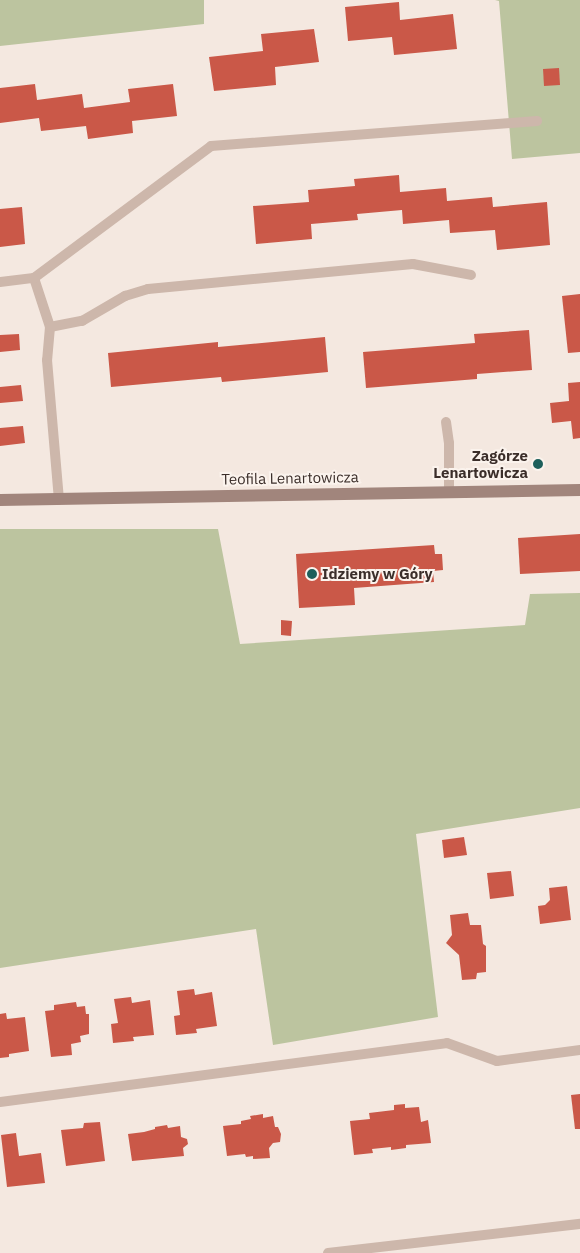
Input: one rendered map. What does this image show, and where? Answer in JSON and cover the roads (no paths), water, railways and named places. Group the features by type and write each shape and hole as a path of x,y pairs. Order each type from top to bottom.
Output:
{"street":[{"name":"Teofila Lenartowicza","path":"0,500 580,490"}],"lane":[{"path":"0,282 34,278 211,146 537,121"},
{"path":"50,327 82,321 125,296 148,289 413,264 471,274"},
{"path":"34,278 50,327 47,360 59,499"},
{"path":"446,422 449,443 449,492"},
{"path":"0,1102 447,1043 497,1061 580,1050"},
{"path":"328,1253 580,1224"}],"place":[{"name":"Zagórze Lenartowicza","path":"538,464"},
{"name":"Idziemy w Góry","path":"312,574"}]}
